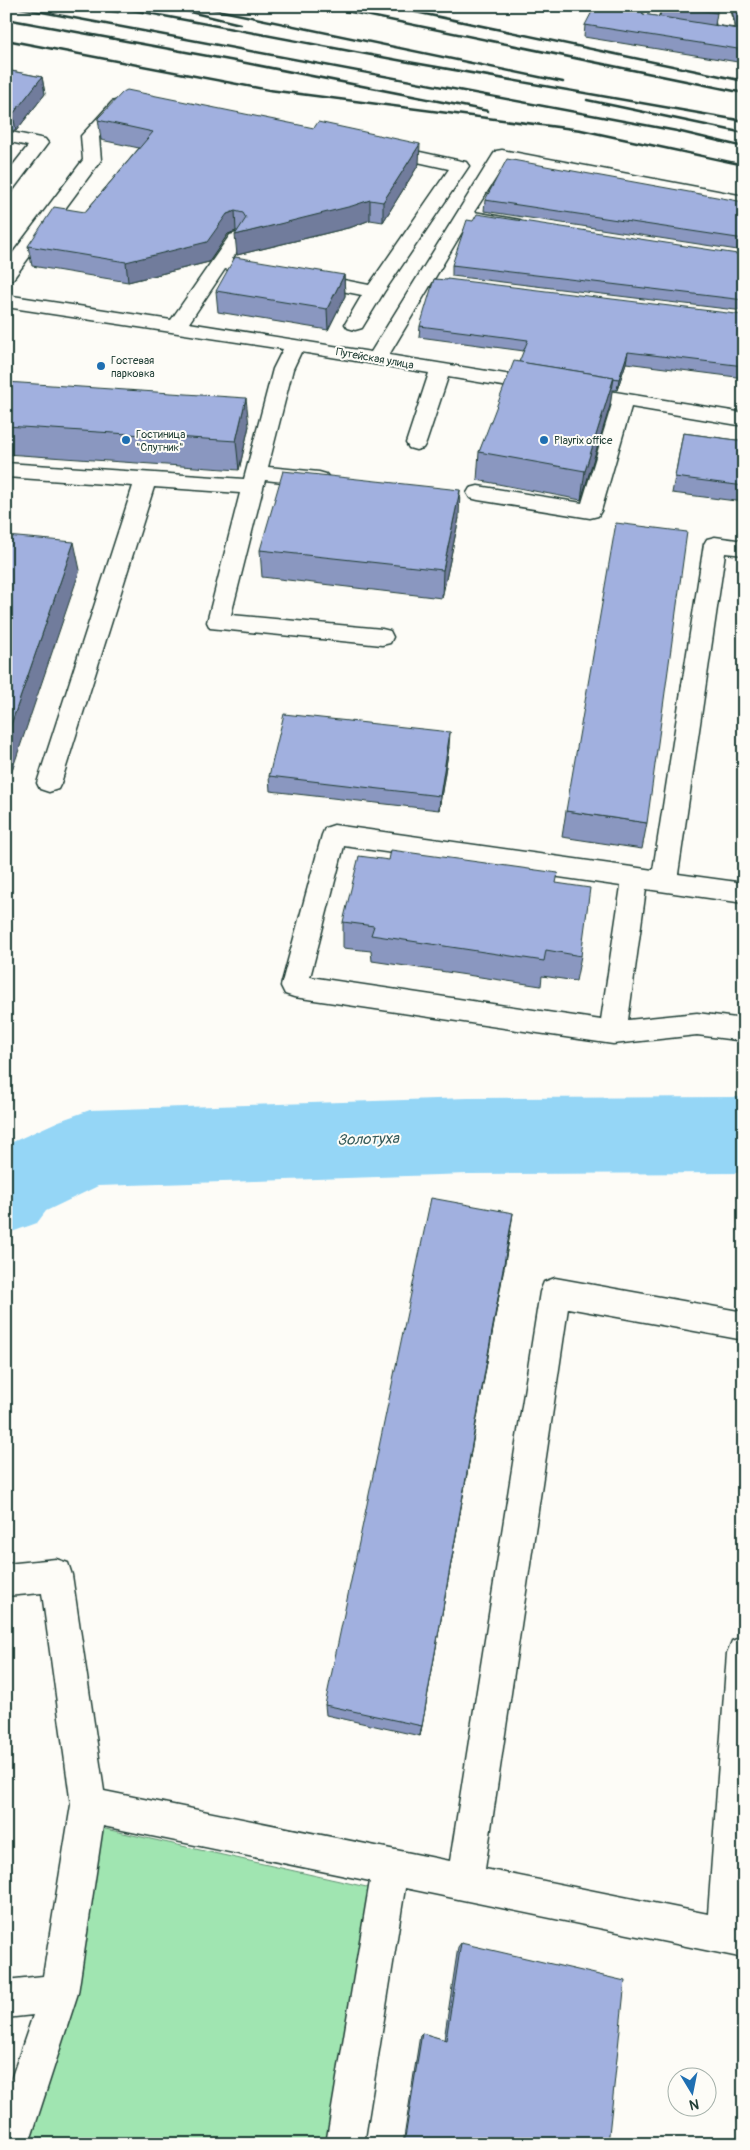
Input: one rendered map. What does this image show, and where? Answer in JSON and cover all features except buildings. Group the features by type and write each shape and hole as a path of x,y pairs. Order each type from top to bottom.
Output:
{"street":[{"path":"654,6 648,22 744,37"},
{"path":"700,6 723,13 726,35"},
{"path":"6,275 92,160 90,136 118,106 142,98"},
{"path":"6,136 39,143 6,187"},
{"path":"354,324 460,166 366,145"},
{"path":"376,358 502,155 744,201"},
{"path":"463,216 531,226"},
{"path":"178,326 237,239"},
{"path":"221,263 374,292"},
{"path":"424,280 443,282"},
{"name":"Путейская улица","path":"6,301 178,326 744,420"},
{"path":"295,345 283,369 218,622 382,637"},
{"path":"416,443 440,369"},
{"path":"478,493 590,510 623,400"},
{"path":"6,470 146,479 338,480"},
{"path":"49,784 146,479"},
{"path":"664,881 715,544 744,548"},
{"path":"744,893 334,835 294,986 613,1034 697,1024 744,1030"},
{"path":"613,1034 635,877"},
{"path":"465,1882 555,1292 744,1326"},
{"path":"6,1580 56,1575 89,1805 59,1993 10,2144"},
{"path":"89,1805 734,1938 744,1652"},
{"path":"345,2144 391,1866"},
{"path":"6,1999 59,1993"}],"green space":[{"path":"101,1828 371,1888 327,2144 22,2144"}],"waterway":[{"name":"Золотуха","path":"6,1195 15,1183 90,1148 468,1136 744,1135"}],"railway":[{"path":"10,6 677,131 744,147"},
{"path":"78,6 118,12"},
{"path":"111,6 403,61 744,121"},
{"path":"165,6 240,24"},
{"path":"198,6 563,82"},
{"path":"322,6 744,93"},
{"path":"387,6 744,81"},
{"path":"6,19 246,63 488,111"},
{"path":"6,40 269,90 581,130 744,165"},
{"path":"587,100 744,133"}],"place":[{"name":"Гостевая парковка","path":"101,366"},
{"name":"Гостиница \"Спутник\"","path":"126,440"},
{"name":"Playrix office","path":"544,440"}]}
